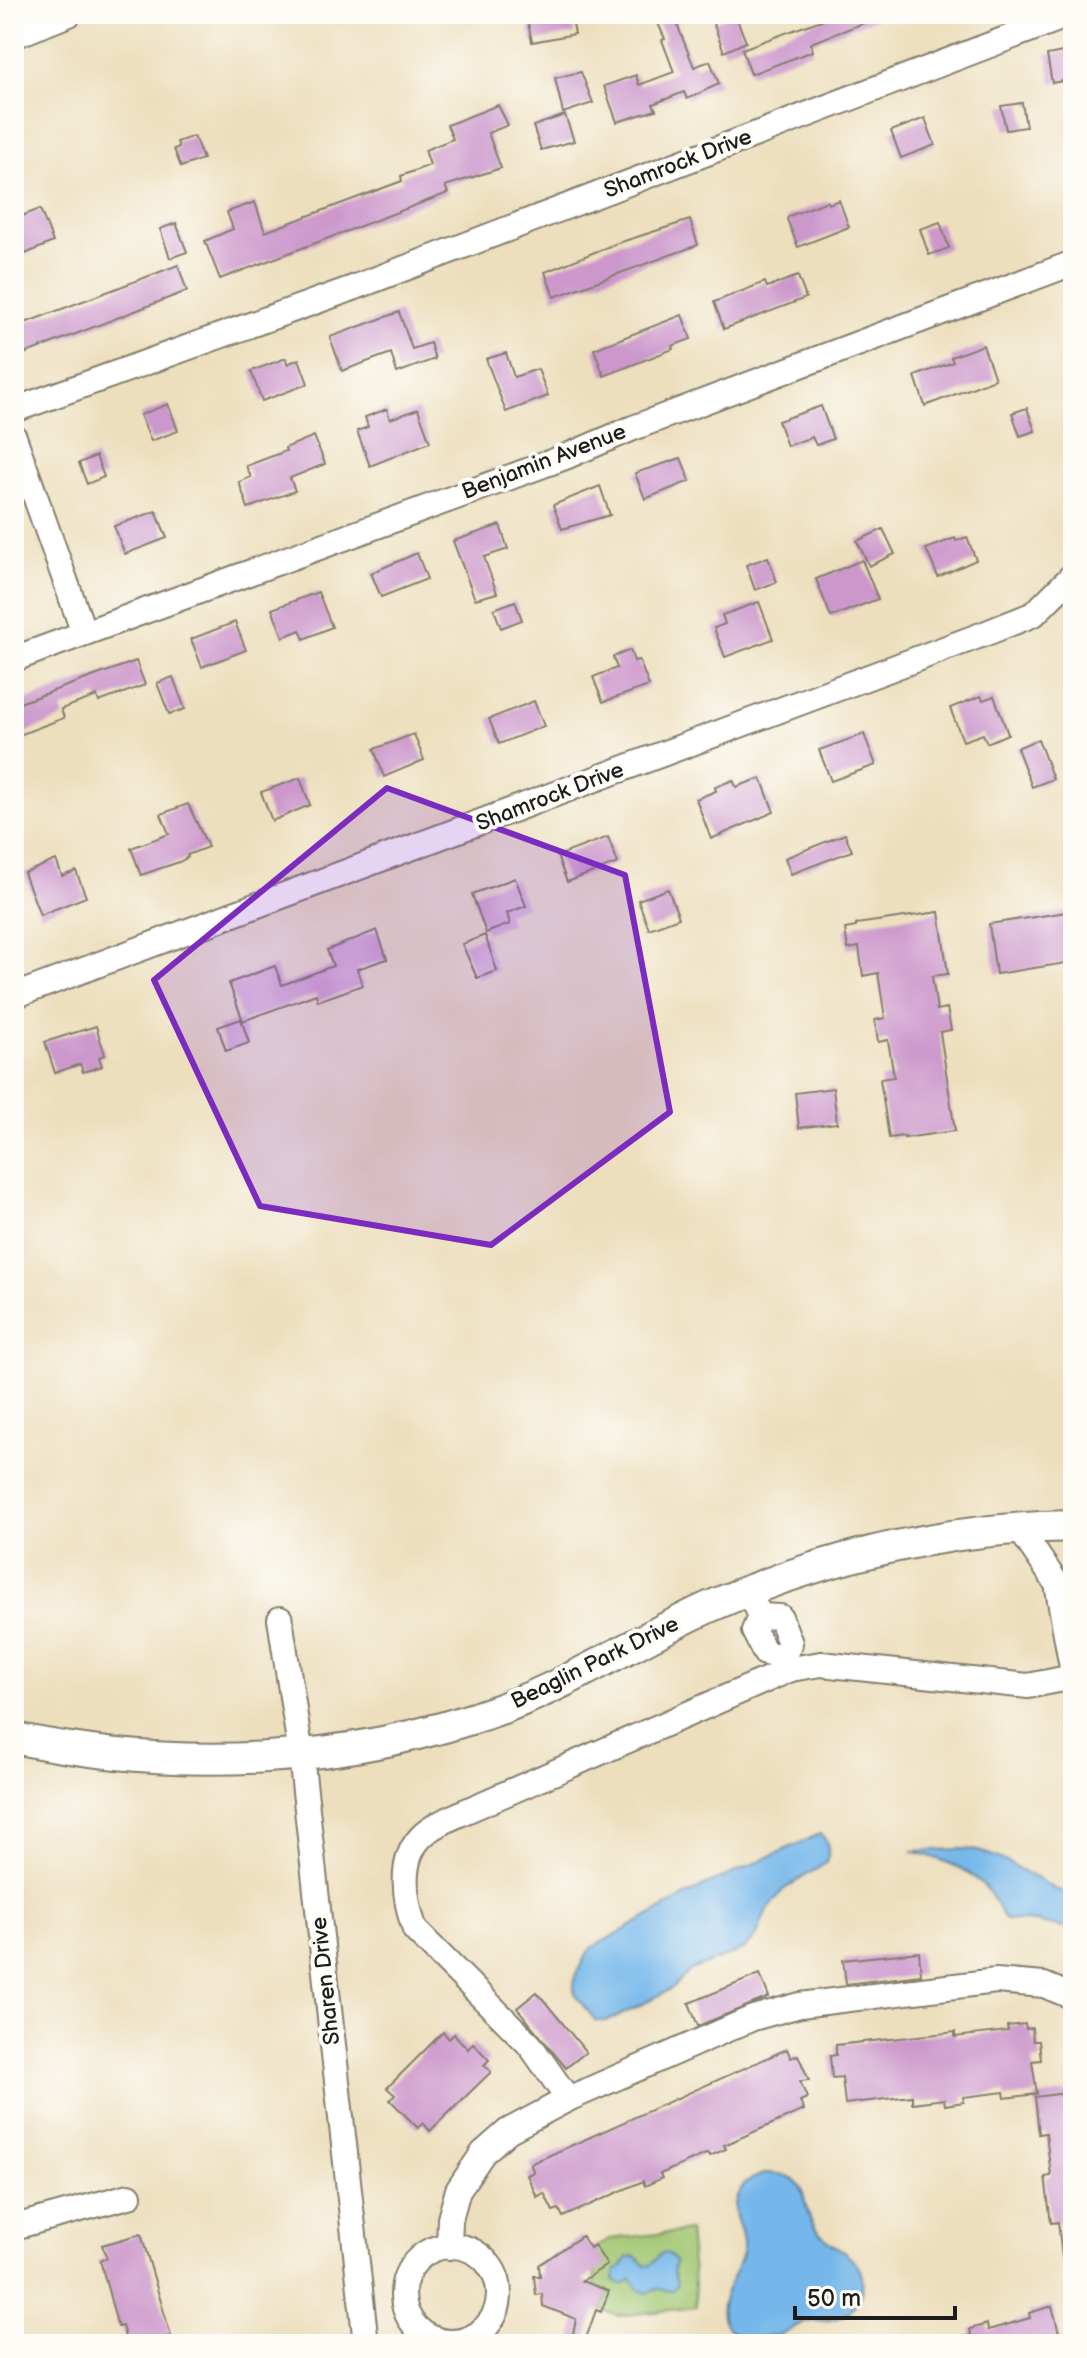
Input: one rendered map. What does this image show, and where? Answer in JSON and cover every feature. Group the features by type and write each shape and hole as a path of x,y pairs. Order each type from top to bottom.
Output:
{"main road":[{"name":"Beaglin Park Drive","path":"14,1738 103,1754 157,1759 256,1759 301,1755 399,1738 502,1708 570,1680 678,1622 754,1604 821,1565 898,1544 955,1534 1073,1526"}],"street":[{"path":"14,36 69,14"},
{"name":"Shamrock Drive","path":"14,410 353,288 1071,14"},
{"name":"Benjamin Avenue","path":"14,659 565,457 633,428 1073,263"},
{"path":"14,437 84,633"},
{"name":"Shamrock Drive","path":"14,996 989,632 1034,614 1073,575"},
{"path":"754,1604 754,1631 765,1653 787,1663 1028,1686 1073,1675 1057,1584 1019,1528"},
{"name":"Sharen Drive","path":"280,1619 301,1755 366,2344"},
{"path":"568,2099 530,2045 415,1930 408,1910 405,1885 414,1846 438,1824 787,1663"},
{"path":"449,2247 452,2205 473,2165 508,2131 568,2099 753,2018 785,2007 996,1981 1029,1982 1073,1997"},
{"path":"14,2227 129,2196"},
{"path":"449,2247 461,2247 487,2263 495,2276 499,2292 497,2308 490,2323 479,2334 458,2343 431,2339 418,2330 408,2317 403,2301 403,2285 418,2259 431,2250 449,2247"},
{"path":"362,2307 403,2301"}],"highlighted area":[{"path":"387,788 625,875 670,1112 491,1245 260,1206 154,980"}],"green space":[{"path":"689,2231 696,2307 619,2316 602,2310 609,2291 595,2286 596,2248 609,2239"}],"water":[{"path":"820,1834 828,1847 826,1863 783,1890 766,1912 756,1937 745,1949 691,1970 670,1990 607,2021 596,2021 579,2000 574,1982 585,1956 593,1947 702,1887"},
{"path":"964,1849 993,1856 1073,1897 1073,1930 1006,1920 986,1888 970,1874 942,1860 912,1851"},
{"path":"769,2173 783,2175 799,2185 815,2228 856,2263 862,2277 861,2293 854,2306 842,2316 804,2322 786,2333 747,2338 731,2331 723,2321 721,2310 743,2247 735,2208 738,2194 747,2182"},
{"path":"662,2253 669,2254 675,2261 673,2270 677,2283 672,2290 657,2289 646,2293 639,2290 631,2279 623,2285 614,2280 616,2270 621,2268 627,2257 636,2256 644,2265 650,2266"}],"building":[{"path":"526,14 571,14 575,34 532,42"},
{"path":"654,14 673,14 694,67 710,61 719,84 687,99 684,92 653,104 656,110 617,122 604,86 636,75 639,85 674,72"},
{"path":"735,14 746,42 724,52 713,22"},
{"path":"822,14 882,16 811,43 813,51 751,74 742,49 824,19"},
{"path":"1073,50 1073,79 1052,83 1047,55"},
{"path":"581,72 593,103 563,113 555,78"},
{"path":"1022,103 1026,127 1006,130 1001,106"},
{"path":"498,105 508,125 488,133 501,168 445,186 448,193 220,279 205,241 233,229 227,212 255,202 265,232 402,181 401,176 430,165 425,150 453,139 447,125"},
{"path":"565,115 574,141 541,150 533,126"},
{"path":"925,118 935,145 901,158 891,131"},
{"path":"194,136 203,159 181,167 174,149 179,147 177,142"},
{"path":"839,200 849,227 798,247 787,219 789,216 827,201 828,204"},
{"path":"40,209 53,242 14,259 14,219"},
{"path":"690,220 698,245 554,297 545,272 615,244"},
{"path":"940,222 949,248 929,255 920,229"},
{"path":"176,223 187,252 170,258 160,229"},
{"path":"178,265 187,291 24,354 14,327"},
{"path":"798,276 806,298 724,329 714,302 765,282 767,287"},
{"path":"399,312 412,349 430,343 435,359 397,373 391,353 342,371 330,337"},
{"path":"682,315 691,339 604,376 594,349"},
{"path":"983,345 995,379 925,406 915,376 953,362 951,357"},
{"path":"506,353 514,377 538,369 548,396 506,412 486,359"},
{"path":"286,358 287,364 299,359 308,384 262,401 251,371"},
{"path":"168,404 178,431 151,441 140,415"},
{"path":"821,406 833,439 816,445 812,437 787,446 778,421"},
{"path":"1027,408 1035,431 1020,436 1012,413"},
{"path":"387,409 390,419 418,409 430,442 370,466 357,431 368,427 365,417"},
{"path":"314,436 325,464 290,478 295,491 248,508 239,482 251,477 246,466 286,451 285,448"},
{"path":"96,456 104,477 87,484 79,463"},
{"path":"681,458 690,481 645,499 635,473"},
{"path":"600,486 610,515 562,529 553,505"},
{"path":"156,511 167,538 125,554 114,526"},
{"path":"500,525 508,549 484,557 497,593 475,599 453,541"},
{"path":"883,529 895,554 869,566 857,541"},
{"path":"967,537 976,560 938,577 926,549 955,538 956,541"},
{"path":"417,553 427,579 381,597 371,573"},
{"path":"768,557 777,582 755,590 746,565"},
{"path":"862,560 878,599 831,617 816,579"},
{"path":"318,592 332,627 304,639 300,630 283,637 272,609"},
{"path":"515,601 522,620 501,628 494,609"},
{"path":"759,602 773,639 725,657 714,628 725,624 722,615"},
{"path":"235,622 246,650 202,667 191,639"},
{"path":"630,650 634,661 639,660 649,686 603,702 593,677 617,668 613,657"},
{"path":"136,661 145,685 99,702 97,696 61,709 64,718 14,737 14,705"},
{"path":"173,677 185,709 169,714 157,683"},
{"path":"981,696 983,700 994,696 1008,734 987,743 983,734 963,741 950,708"},
{"path":"534,701 544,726 499,744 489,719"},
{"path":"414,734 424,760 384,777 374,749"},
{"path":"864,734 876,765 831,781 819,750"},
{"path":"1038,739 1053,779 1032,787 1017,748"},
{"path":"300,778 310,805 272,821 261,792"},
{"path":"761,778 774,812 711,839 696,799 733,780 736,787"},
{"path":"188,804 208,847 187,855 179,862 141,875 131,848 169,834 161,814"},
{"path":"845,834 852,851 791,874 785,858"},
{"path":"608,837 618,863 567,882 557,856"},
{"path":"56,860 62,876 76,871 86,897 40,915 24,873"},
{"path":"515,878 526,906 507,913 510,924 486,933 472,894"},
{"path":"668,889 679,918 649,929 638,900"},
{"path":"1073,911 1073,962 996,974 989,924"},
{"path":"939,912 948,974 932,976 937,1010 947,1008 951,1030 940,1032 955,1131 889,1138 880,1079 894,1077 888,1040 878,1042 875,1020 885,1018 878,973 863,976 859,947 848,949 845,929 856,927 856,924"},
{"path":"377,930 387,959 357,969 363,985 318,1001 316,994 243,1021 229,983 275,966 282,985 333,966 327,950"},
{"path":"485,935 497,971 477,978 462,944"},
{"path":"241,1019 249,1043 226,1051 218,1027"},
{"path":"96,1026 105,1055 99,1057 102,1066 83,1072 80,1064 55,1073 45,1042"},
{"path":"833,1088 837,1123 799,1128 795,1093"},
{"path":"919,1952 921,1975 846,1984 843,1960"},
{"path":"760,1974 769,1997 698,2026 689,2003"},
{"path":"537,1992 586,2052 566,2068 517,2008"},
{"path":"1025,2024 1026,2029 1032,2028 1033,2041 1039,2041 1041,2060 1032,2061 1037,2094 1005,2098 1004,2092 963,2097 964,2102 945,2105 944,2099 912,2103 912,2096 845,2104 842,2077 832,2078 830,2056 836,2055 836,2045 955,2032 955,2037 1008,2031 1007,2026"},
{"path":"443,2032 449,2039 454,2034 468,2049 473,2043 489,2060 484,2065 491,2072 430,2131 423,2123 418,2128 390,2100 395,2095 387,2088"},
{"path":"787,2049 791,2058 798,2055 809,2080 800,2081 807,2098 800,2101 804,2110 724,2145 726,2149 710,2156 708,2153 660,2174 662,2178 645,2186 643,2181 563,2217 559,2209 553,2211 544,2193 537,2197 527,2175 534,2172 530,2164"},
{"path":"1073,2092 1073,2256 1062,2257 1058,2222 1051,2223 1045,2177 1051,2176 1046,2133 1039,2134 1035,2097"},
{"path":"141,2234 171,2336 164,2338 166,2344 127,2344 122,2326 118,2327 100,2260 107,2258 102,2245"},
{"path":"582,2236 590,2248 594,2245 607,2265 582,2281 609,2291 601,2312 596,2310 584,2344 571,2344 576,2319 543,2306 542,2294 536,2295 534,2276 540,2276 539,2265"},
{"path":"1052,2306 1062,2344 957,2344 956,2339 971,2335 970,2329 987,2324 988,2330 1030,2318 1029,2313"}]}
